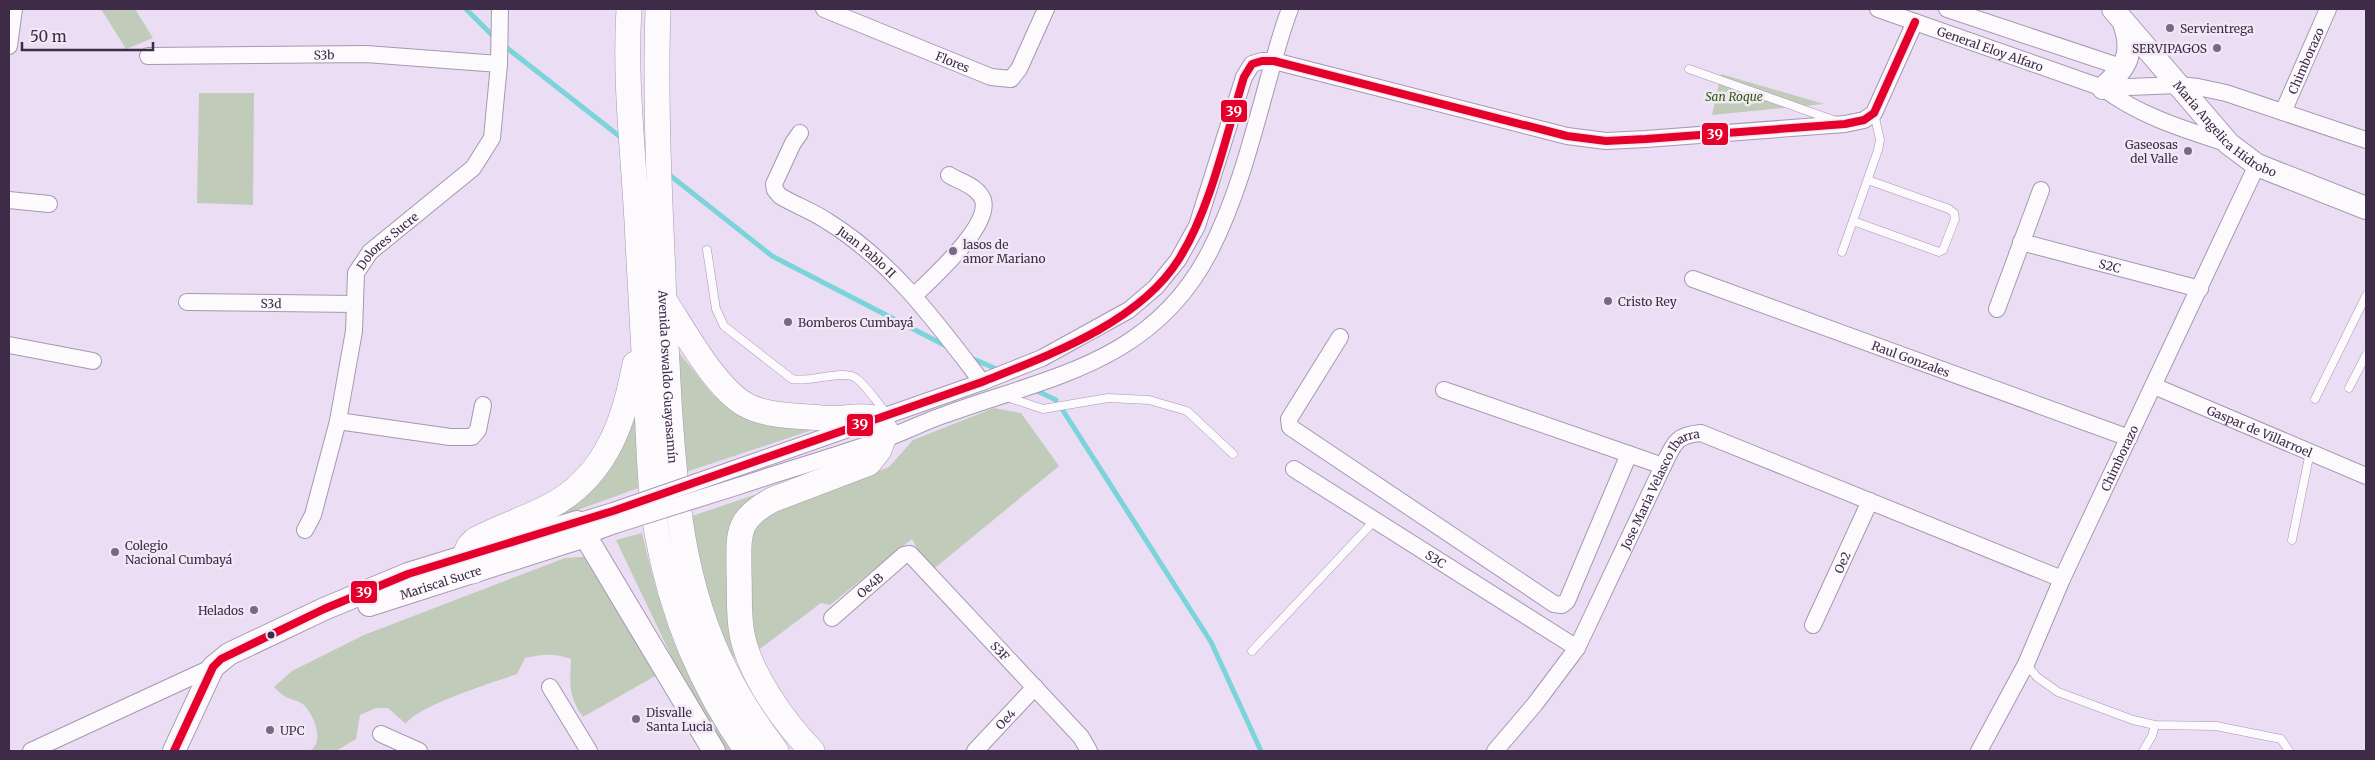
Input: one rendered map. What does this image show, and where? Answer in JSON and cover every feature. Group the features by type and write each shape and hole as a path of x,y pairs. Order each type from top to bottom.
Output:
{"main road":[{"name":"Avenida Oswaldo Guayasamín","path":"629,9 626,48 650,472 657,533 667,580 686,640 707,688 747,751"},
{"name":"Avenida Oswaldo Guayasamín","path":"658,9 656,73 664,299 675,494 686,558 708,631 725,670 757,726 776,751"},
{"path":"664,299 706,364 727,389 746,406 772,412 826,419 867,416 884,424 874,457 862,466 772,500 758,508 746,520 740,536 739,618 744,644 766,690 787,722 812,751"},
{"path":"469,563 469,546 480,538 558,501 579,485 596,466 620,426 629,396 642,328"}],"street":[{"path":"9,46 14,9"},
{"name":"Dolores Sucre","path":"305,530 313,515 338,421 354,331 356,273 370,252 473,168 492,138 499,64 500,9"},
{"name":"Flores","path":"824,9 991,77 1011,79 1019,69 1046,9"},
{"path":"884,424 934,418 1072,372 1118,349 1143,332 1180,295 1209,252 1241,176 1290,9"},
{"name":"General Eloy Alfaro","path":"1878,9 2103,88 2122,103 2195,133 2229,144"},
{"path":"1947,9 2124,68"},
{"name":"Chimborazo","path":"2282,112 2328,9"},
{"path":"2103,88 2124,68 2129,49 2129,38 2119,16"},
{"name":"Maria Angelica Hidrobo","path":"2119,16 2229,144 2257,165 2366,208"},
{"path":"614,518 739,486 1042,358 1086,336 1129,310 1156,288 1178,260 1197,226 1244,77 1252,64 1262,61 1274,61 1568,136 1606,141 1845,124 1864,120 1874,113 1915,22"},
{"name":"S3b","path":"148,56 366,54 499,64"},
{"name":"General Eloy Alfaro","path":"2103,88 2179,84 2226,93 2366,140"},
{"name":"Juan Pablo II","path":"800,133 793,143 774,184 775,190 780,196 812,212 847,235 889,269 914,296 982,382"},
{"name":"Chimborazo","path":"1980,751 2026,664 2062,579 2257,165"},
{"path":"914,296 969,240 982,213 983,201 979,194 970,186 949,175"},
{"path":"1997,309 2041,190"},
{"path":"9,200 49,204"},
{"name":"S2C","path":"2022,242 2200,289"},
{"name":"Raul Gonzales","path":"1694,279 2129,438"},
{"name":"S3d","path":"187,302 355,304"},
{"path":"1340,337 1289,419 1290,427 1554,604 1562,605 1567,600 1629,454"},
{"path":"9,345 93,361"},
{"name":"Gaspar de Villarroel","path":"2154,386 2366,476"},
{"path":"1444,390 1663,466"},
{"path":"338,421 450,437 472,437 478,430 483,405"},
{"name":"Mariscal Sucre","path":"31,751 213,667 229,654 324,609 408,574 469,563 581,529 614,518 734,469 884,424"},
{"name":"Jose Maria Velasco Ibarra","path":"1495,751 1535,704 1577,648 1663,466 1674,445 1685,435 1701,433 2062,579"},
{"name":"S3C","path":"1294,469 1577,648"},
{"name":"Oe2","path":"1813,625 1870,501"},
{"path":"581,529 714,751"},
{"name":"Oe4B","path":"832,618 908,553"},
{"name":"S3F","path":"908,553 1036,687 1081,737 1089,751"},
{"path":"174,751 213,667"},
{"path":"550,687 589,751"},
{"name":"Oe4","path":"975,751 1036,687"},
{"path":"381,734 419,751"}],"lane":[{"path":"1689,70 1845,124"},
{"path":"1842,252 1880,140 1874,113"},
{"path":"1853,221 1938,252 1944,250 1954,219 1954,214 1949,209 1868,180"},
{"path":"708,250 716,309 724,326 792,379 801,381 846,375 856,378 884,424"},
{"path":"2315,399 2366,296"},
{"path":"2350,388 2366,355"},
{"path":"1000,395 1043,409 1108,398 1149,400 1187,411 1233,454"},
{"path":"2292,540 2310,452"},
{"path":"1252,651 1375,520"},
{"path":"2026,664 2037,677 2058,692 2133,720 2155,726 2216,726 2281,739 2289,751"},
{"path":"2143,751 2152,736 2155,726"}],"green space":[{"path":"101,9 135,9 153,38 126,49"},
{"name":"San Roque","path":"1721,74 1824,104 1712,115"},
{"path":"199,93 254,93 253,205 197,203"},
{"path":"677,350 713,395 737,413 815,429 686,472"},
{"path":"635,396 638,488 537,525"},
{"path":"994,408 1021,413 1059,466 930,572 912,539 830,605 821,603 757,651 750,585 754,519 889,467 913,440"},
{"path":"763,492 738,510 730,524 729,598 735,663 716,620 702,573 692,516"},
{"path":"642,533 662,610 679,655 705,704 736,751 727,751 677,668 616,540"},
{"path":"595,556 657,675 583,717 572,696 571,659 553,655 537,656 525,658 517,674 439,702 413,717 406,724 388,708 376,708 360,715 356,739 336,751 310,751 317,741 316,728 311,715 302,704 284,696 274,687 292,671 364,635 565,558"}],"waterway":[{"path":"466,9 495,38"},
{"path":"502,44 623,139"},
{"path":"667,173 772,256 948,347"},
{"path":"971,358 999,370"},
{"path":"1033,389 1056,400"},
{"path":"1062,409 1211,642 1261,751"}],"transit line":[{"name":"39","path":"174,751 213,667 221,659 324,609 408,574 613,511 982,382 1063,348 1117,319 1162,282 1179,259 1190,239 1217,171 1244,77 1252,64 1262,61 1274,61 1567,136 1606,141 1646,139 1845,124 1864,120 1874,113 1915,22"}],"place":[{"name":"Servientrega","path":"2170,28"},
{"name":"SERVIPAGOS","path":"2217,48"},
{"name":"Gaseosas del Valle","path":"2188,151"},
{"name":"lasos de amor Mariano","path":"953,251"},
{"name":"Cristo Rey","path":"1608,301"},
{"name":"Bomberos Cumbayá","path":"788,322"},
{"name":"Colegio Nacional Cumbayá","path":"115,552"},
{"name":"Helados","path":"254,610"},
{"name":"Disvalle Santa Lucia","path":"636,719"},
{"name":"UPC","path":"270,730"}]}
